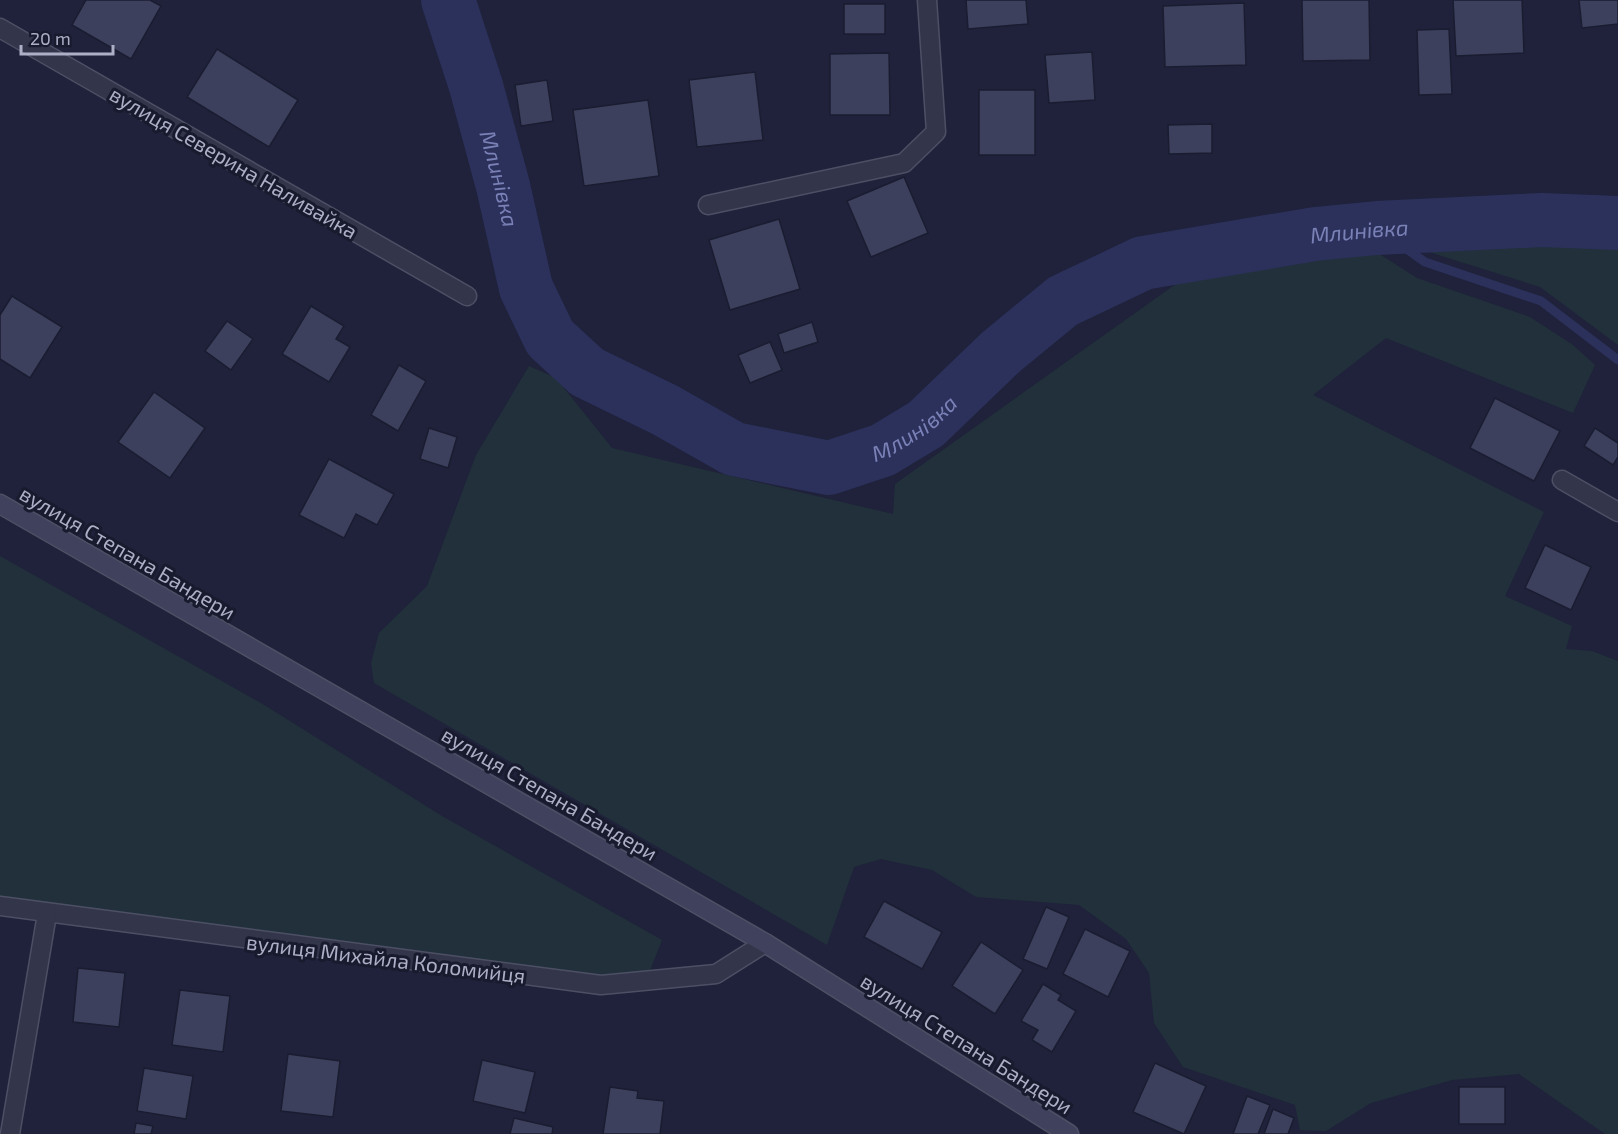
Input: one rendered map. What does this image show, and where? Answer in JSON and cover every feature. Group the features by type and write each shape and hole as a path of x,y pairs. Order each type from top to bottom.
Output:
{"main road":[{"name":"вулиця Степана Бандери","path":"0,504 765,943 1069,1134"}],"street":[{"path":"708,206 904,163 936,132 927,0"},
{"name":"вулиця Северина Наливайка","path":"0,28 467,296"},
{"path":"1562,480 1618,512"},
{"name":"вулиця Михайла Коломийця","path":"0,906 47,914 601,985 716,974 765,943"},
{"path":"10,1134 47,914"}],"shaded area":[{"path":"1550,233 1618,239 1618,345 1540,287 1426,251 1420,242"},
{"path":"1370,248 1417,278 1530,317 1573,345 1595,365 1573,413 1386,338 1313,395 1544,512 1505,596 1572,626 1566,649 1592,651 1618,661 1618,1134 1605,1134 1519,1074 1452,1080 1371,1103 1326,1131 1300,1130 1295,1105 1183,1067 1154,1023 1149,973 1126,939 1079,905 976,897 932,870 881,859 854,867 827,945 374,683 371,663 379,633 427,586 476,455 529,366 556,378 612,448 893,514 895,484 1183,279"},
{"path":"0,556 261,703 442,816 662,940 647,978 601,985 419,951 307,942 0,897"}],"building":[{"path":"86,0 150,0 161,6 131,59 72,25"},
{"path":"966,0 1026,0 1028,24 968,29"},
{"path":"1302,0 1369,0 1370,60 1303,61"},
{"path":"1453,0 1522,0 1524,53 1456,56"},
{"path":"1579,0 1618,0 1618,24 1582,28"},
{"path":"1244,3 1246,65 1165,67 1163,6"},
{"path":"844,4 885,4 885,34 844,34"},
{"path":"1449,29 1452,94 1419,95 1417,30"},
{"path":"217,49 298,100 269,147 187,97"},
{"path":"1092,52 1095,100 1049,103 1045,55"},
{"path":"889,53 890,115 830,115 830,54"},
{"path":"755,72 763,140 697,147 689,80"},
{"path":"547,80 553,121 521,126 515,85"},
{"path":"979,90 1035,90 1035,155 979,155"},
{"path":"648,100 659,176 584,186 573,110"},
{"path":"1212,124 1212,153 1169,154 1168,125"},
{"path":"904,177 928,233 871,257 847,201"},
{"path":"779,219 800,289 730,310 709,240"},
{"path":"12,296 62,327 30,378 0,359 0,315"},
{"path":"311,306 344,326 336,339 350,347 329,382 282,354"},
{"path":"227,321 253,339 231,370 205,351"},
{"path":"812,322 818,342 784,353 778,334"},
{"path":"770,342 782,370 750,383 738,355"},
{"path":"399,365 426,381 398,431 371,415"},
{"path":"154,392 205,428 170,478 118,442"},
{"path":"1495,398 1560,431 1534,481 1470,448"},
{"path":"429,428 457,437 448,468 420,459"},
{"path":"1595,428 1618,443 1618,457 1613,465 1584,446"},
{"path":"329,459 394,494 377,525 356,514 344,538 299,515"},
{"path":"1545,545 1591,567 1571,610 1525,588"},
{"path":"884,901 942,932 922,969 864,937"},
{"path":"1046,907 1069,917 1047,969 1023,959"},
{"path":"1085,929 1130,951 1108,997 1063,974"},
{"path":"981,942 1023,970 995,1014 952,986"},
{"path":"78,968 125,973 119,1027 73,1022"},
{"path":"1043,984 1061,995 1058,1000 1076,1011 1052,1052 1032,1040 1038,1030 1021,1021"},
{"path":"180,990 230,996 223,1052 172,1045"},
{"path":"288,1054 340,1061 333,1117 281,1111"},
{"path":"482,1060 535,1072 525,1113 473,1101"},
{"path":"1155,1063 1206,1086 1184,1134 1133,1112"},
{"path":"144,1068 193,1076 186,1119 137,1111"},
{"path":"610,1087 638,1091 637,1098 664,1101 660,1134 603,1134"},
{"path":"1459,1087 1505,1087 1505,1124 1459,1124"},
{"path":"1247,1096 1270,1105 1258,1134 1233,1134"},
{"path":"1273,1109 1294,1118 1288,1134 1264,1134"},
{"path":"514,1118 553,1127 552,1134 510,1134"},
{"path":"136,1123 153,1126 151,1134 134,1134"}],"waterway":[{"name":"Млинівка","path":"448,0 476,86 503,186 526,288 550,338 587,372 665,410 734,449 829,468 883,450 926,424 1001,352 1063,301 1143,263 1315,234 1377,228 1542,220 1618,223"},
{"path":"1377,228 1425,262 1541,301 1618,360"}]}
